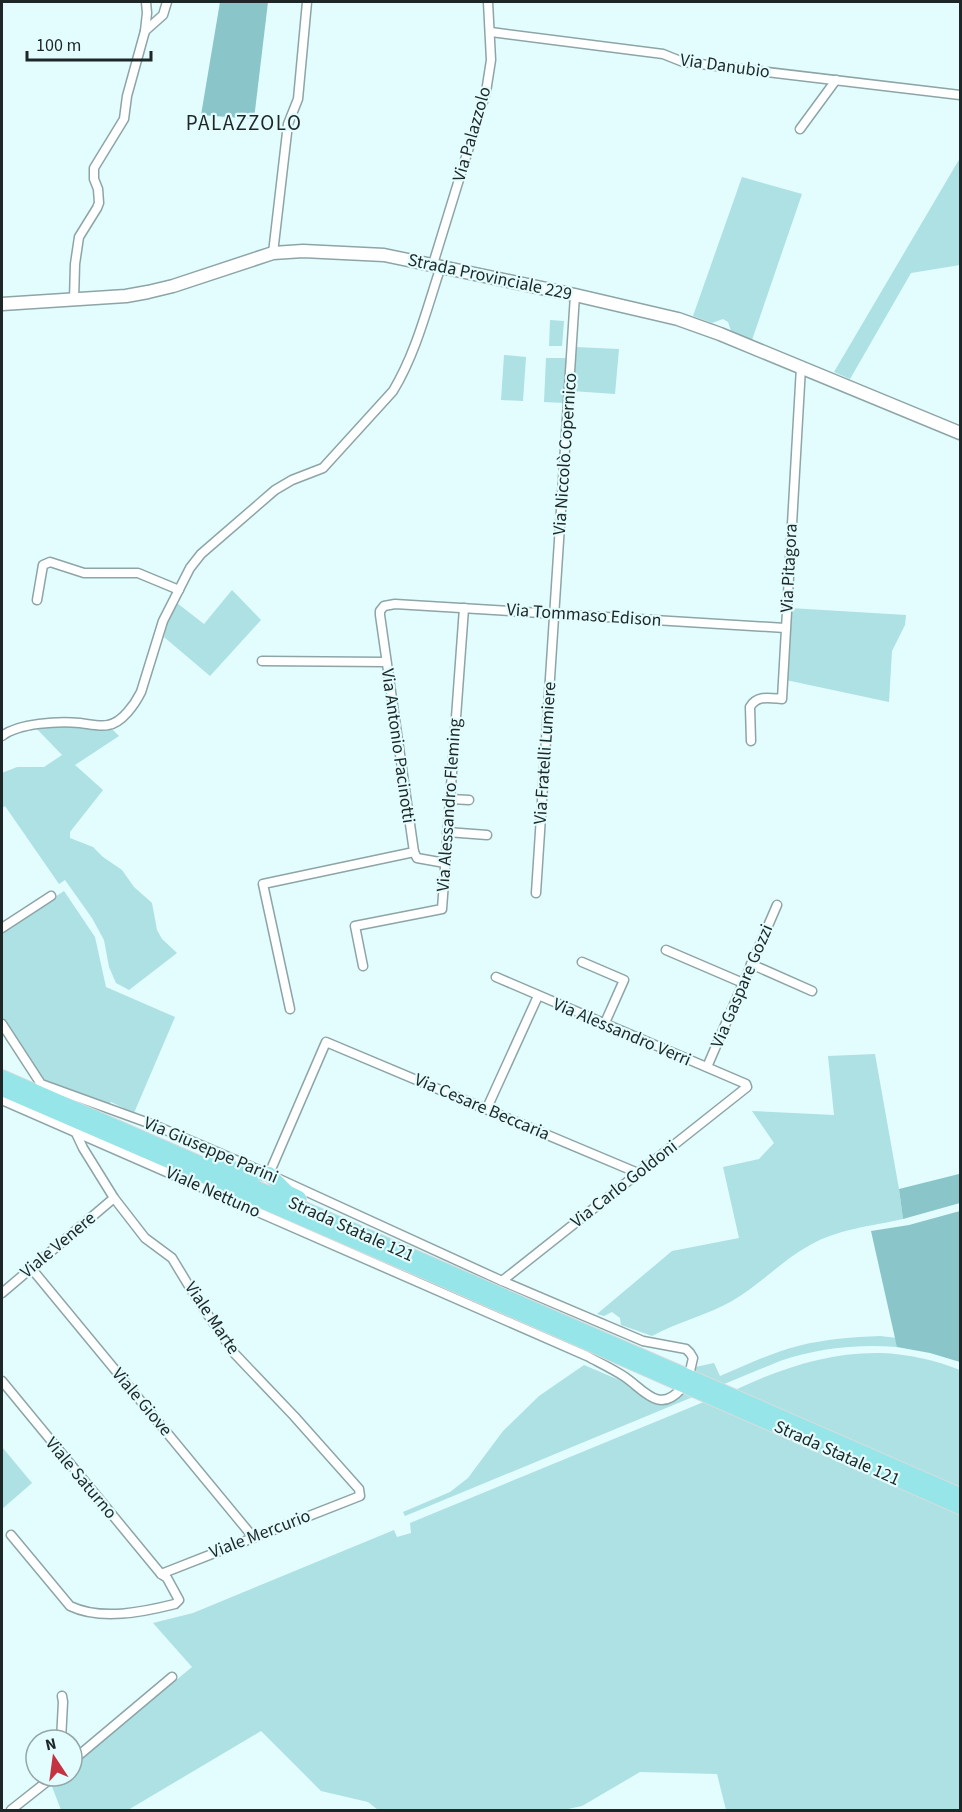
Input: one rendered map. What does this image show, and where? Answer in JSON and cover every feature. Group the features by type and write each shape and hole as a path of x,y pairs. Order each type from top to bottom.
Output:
{"main road":[{"name":"Strada Statale 121","path":"2,1077 353,1230 692,1383 713,1399 960,1507"},
{"name":"Strada Statale 121","path":"2,1089 692,1383 728,1393 960,1495"},
{"path":"130,1133 156,1136 247,1173 269,1174 287,1192 333,1215 353,1230"}],"street":[{"path":"74,300 75,264 79,237 99,202 94,168 124,119 127,96 145,31 146,2"},
{"path":"145,31 163,15 167,2"},
{"path":"273,253 288,124 298,99 308,2"},
{"name":"Via Palazzolo","path":"2,736 13,728 63,723 105,726 118,721 137,701 163,621 190,568 215,540 275,490 292,480 323,468 393,391 400,380 419,334 486,92 491,60 488,2"},
{"name":"Via Danubio","path":"491,33 663,54 683,62 960,95"},
{"path":"800,129 836,80"},
{"name":"Strada Provinciale 229","path":"2,304 126,296 148,292 273,253 303,251 368,253 575,294 678,319 960,433"},
{"name":"Via Niccolò Copernico","path":"555,613 575,294"},
{"name":"Via Pitagora","path":"750,741 752,703 760,698 782,699 801,367"},
{"path":"37,600 43,565 50,562 84,573 138,573 179,590"},
{"name":"Via Tommaso Edison","path":"384,606 395,604 785,628"},
{"name":"Via Antonio Pacinotti","path":"384,606 380,615 414,852"},
{"name":"Via Alessandro Fleming","path":"363,966 355,926 442,909 464,608"},
{"name":"Via Fratelli Lumiere","path":"536,893 555,613"},
{"path":"262,661 386,662"},
{"path":"450,799 470,800"},
{"path":"447,832 487,835"},
{"path":"290,1009 263,884 414,852 417,858 445,863"},
{"path":"2,928 51,896"},
{"name":"Via Gaspare Gozzi","path":"707,1067 777,905"},
{"path":"666,950 743,983"},
{"path":"582,962 624,980 604,1025"},
{"path":"752,964 812,991"},
{"name":"Via Alessandro Verri","path":"496,977 746,1084 747,1087"},
{"path":"487,1108 538,996"},
{"name":"Via Giuseppe Parini","path":"2,1024 41,1084 154,1125 269,1174 502,1281 643,1341 686,1349 693,1358 692,1383"},
{"name":"Via Cesare Beccaria","path":"269,1174 326,1042 638,1173"},
{"name":"Via Carlo Goldoni","path":"502,1281 747,1087"},
{"name":"Viale Nettuno","path":"2,1100 587,1356 626,1378 653,1399 669,1398 692,1383"},
{"name":"Viale Marte","path":"75,1131 114,1198 145,1238 177,1264 195,1296 234,1353 294,1416 358,1489 360,1496"},
{"name":"Viale Venere","path":"2,1293 114,1198"},
{"name":"Viale Giove","path":"31,1268 253,1537"},
{"name":"Viale Saturno","path":"2,1381 160,1574 167,1578 178,1600 175,1604 132,1613 80,1611 70,1606 11,1535"},
{"name":"Viale Mercurio","path":"160,1574 360,1496"},
{"path":"84,1751 172,1677"},
{"path":"62,1696 62,1728"},
{"path":"11,1810 39,1788"}],"shaded area":[{"path":"220,2 268,2 254,119 201,115"},
{"path":"960,158 960,265 911,273 850,379 834,372"},
{"path":"742,177 802,194 752,340 731,331 728,322 723,319 712,323 693,316"},
{"path":"550,320 564,321 562,346 549,346"},
{"path":"575,347 619,349 615,394 572,391"},
{"path":"504,355 526,357 523,401 501,400"},
{"path":"546,358 566,358 564,403 544,402"},
{"path":"232,590 261,620 210,676 164,637 168,621 177,603 204,624"},
{"path":"790,608 906,615 905,625 892,651 889,702 786,680"},
{"path":"61,726 111,728 119,736 75,765 103,790 70,832 70,838 93,847 122,870 134,887 152,903 157,930 162,939 177,953 129,990 116,983 109,967 104,940 92,918 65,880 59,884 5,806 2,808 2,773 17,767 44,767 62,755 36,728"},
{"path":"64,891 95,937 106,987 175,1017 134,1113 111,1102 108,1105 44,1082 2,1018 2,932"},
{"path":"875,1054 903,1219 855,1229 821,1240 800,1251 732,1301 652,1336 621,1325 620,1318 612,1312 604,1316 597,1314 672,1251 739,1238 723,1167 759,1159 774,1143 752,1111 834,1115 828,1056"},
{"path":"960,1167 960,1203 903,1219 899,1189 959,1174"},
{"path":"960,1211 960,1362 930,1353 897,1347 871,1231 909,1225"},
{"path":"880,1336 897,1338 897,1347 838,1348 780,1361 405,1516 403,1512 450,1492 468,1478 503,1431 539,1396 584,1365 624,1382 651,1402 658,1404 667,1403 702,1375 695,1372 695,1367 714,1363 720,1376 798,1346 839,1339"},
{"path":"881,1353 921,1358 960,1370 960,1488 735,1390 788,1368 824,1358"},
{"path":"706,1401 960,1513 960,1810 726,1810 717,1774 640,1772 582,1806 563,1810 378,1810 368,1802 321,1791 261,1731 128,1810 61,1810 53,1788 84,1788 84,1756 192,1667 153,1623 193,1613 394,1530 397,1537 411,1533 410,1523"},
{"path":"2,1447 32,1483 2,1509"}],"district":[{"name":"PALAZZOLO","path":"244,123"}]}
